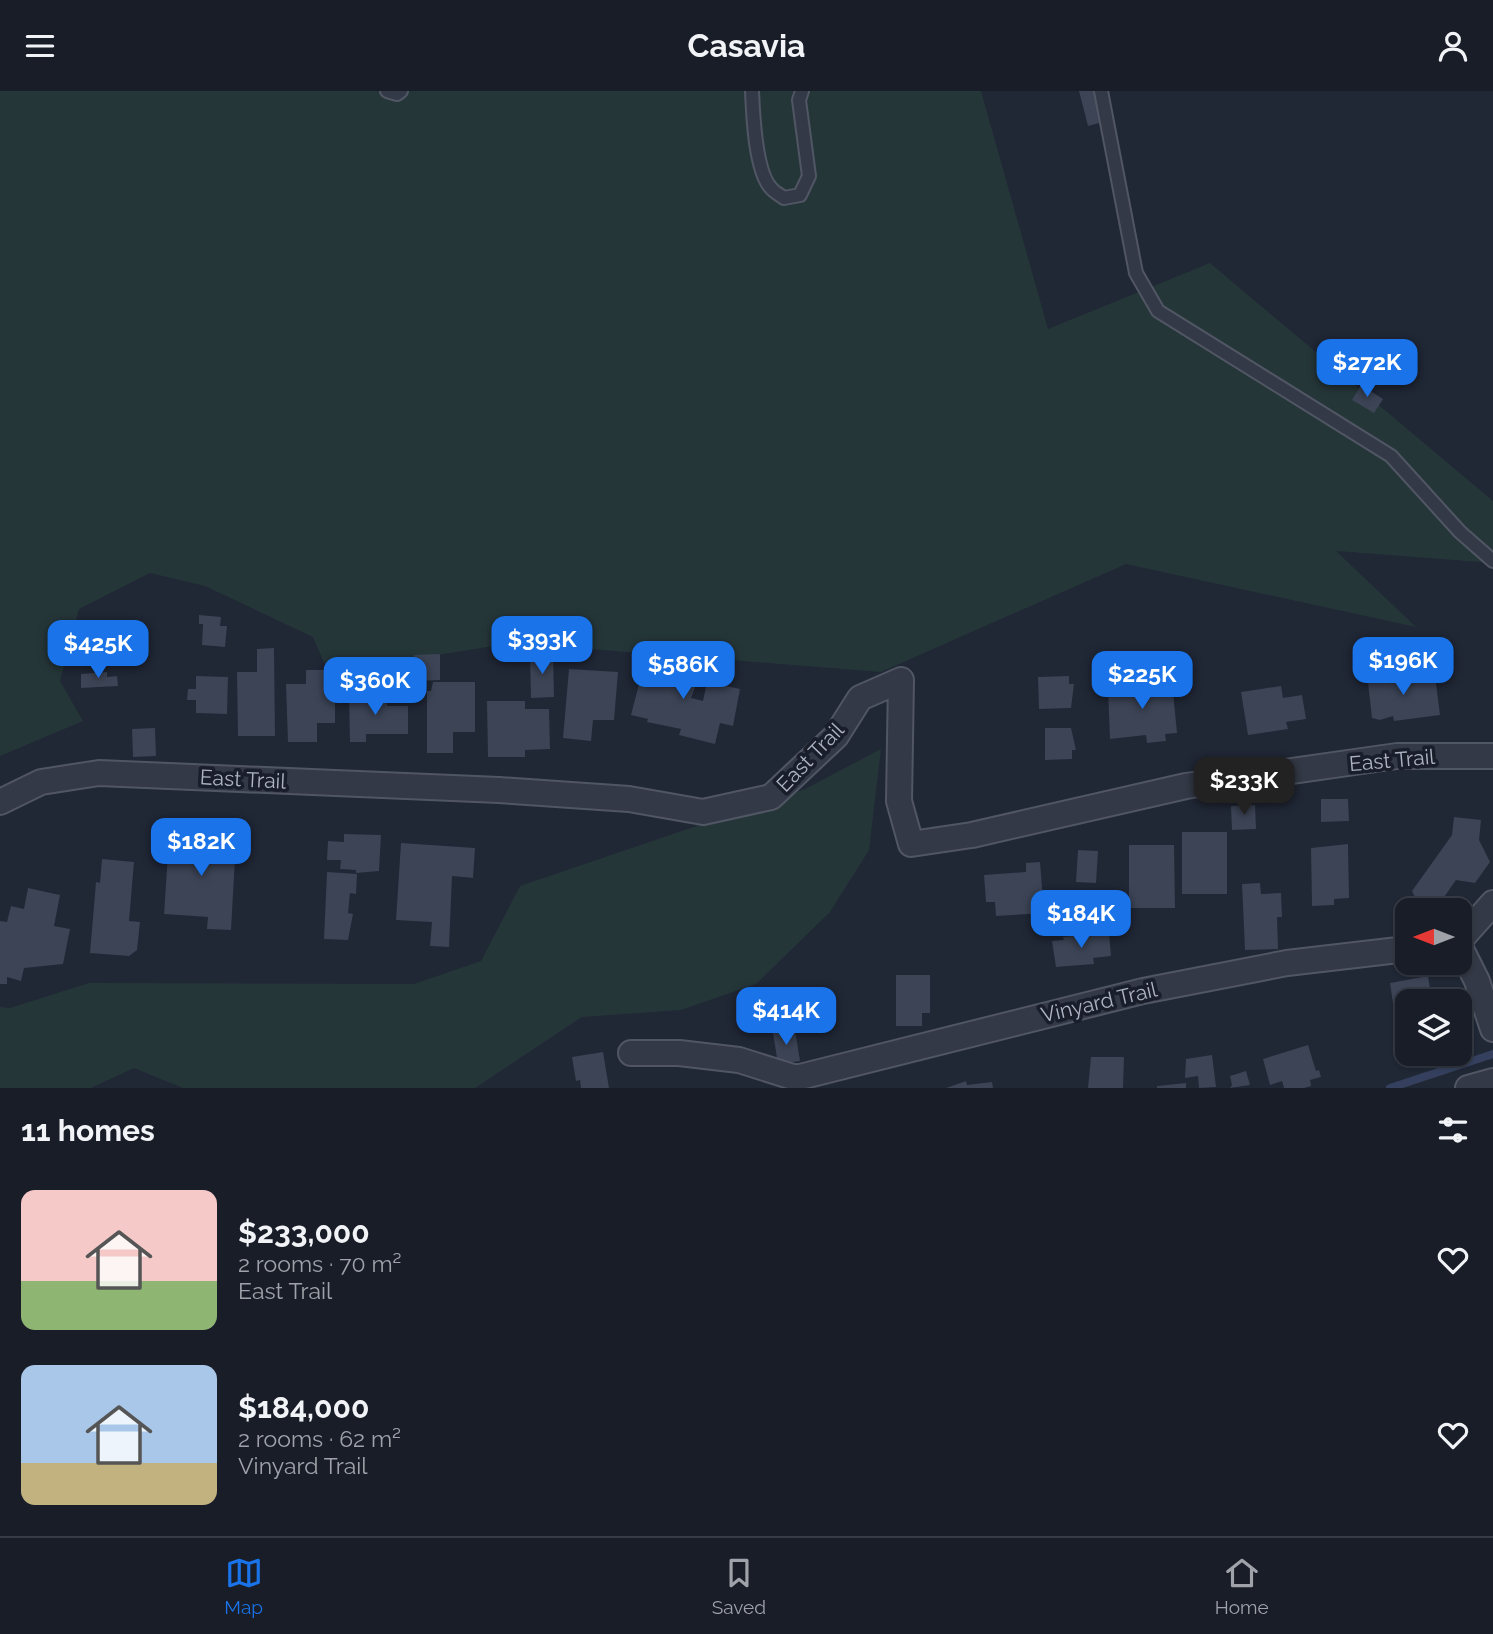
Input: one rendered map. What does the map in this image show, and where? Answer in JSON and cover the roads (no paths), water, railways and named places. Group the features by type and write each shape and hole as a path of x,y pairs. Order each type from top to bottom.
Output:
{"street":[{"name":"East Trail","path":"0,802 41,782 99,773 499,790 629,799 703,812 771,797 836,736 860,698 901,680 900,801 911,844 972,835 1186,786 1397,756 1493,756"},
{"path":"1472,927 1493,903"},
{"name":"Vinyard Trail","path":"795,1083 1143,991 1287,963 1395,950"},
{"path":"1472,970 1493,1029"},
{"path":"631,1053 680,1053 739,1060 795,1083"},
{"path":"1468,1088 1493,1081"}],"lane":[{"path":"387,91 397,94 401,91"},
{"path":"752,91 754,126 763,170 769,187 784,198 800,195 809,176 799,100 802,91"},
{"path":"1101,91 1136,273 1158,311 1391,456 1460,532 1493,561"}],"waterway":[{"path":"1390,1088 1493,1054"}]}
